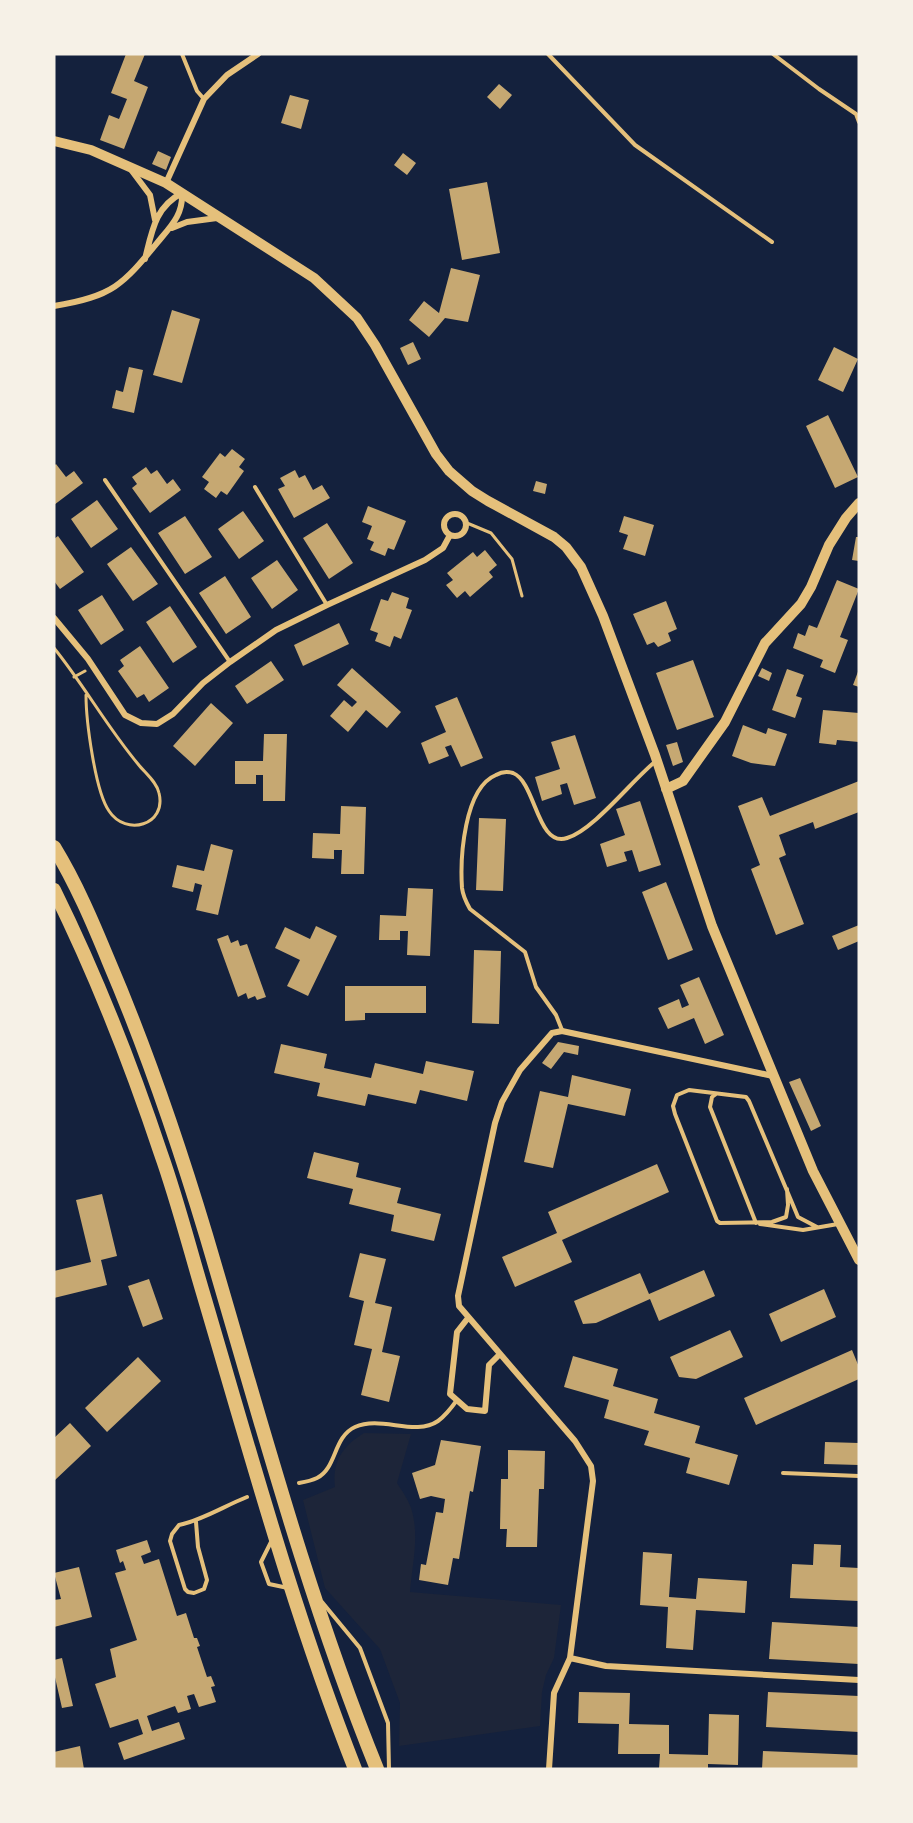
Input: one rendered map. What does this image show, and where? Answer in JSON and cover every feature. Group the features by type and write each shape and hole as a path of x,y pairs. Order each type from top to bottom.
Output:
{"highway":[{"path":"54,847 96,932 135,1023 179,1146 314,1592 358,1721 377,1769"},
{"path":"54,890 116,1030 162,1154 274,1534 327,1698 347,1769"},
{"path":"327,1698 355,1769"}],"main road":[{"path":"54,141 91,150 126,163 166,183 314,278 338,297 357,318 375,345 436,454 449,471 472,491 541,529 566,547 581,567 592,588 656,757 712,926 813,1172 859,1260"},
{"path":"666,789 683,781 725,722 765,643 801,604 833,539 859,503"}],"street":[{"path":"166,183 204,99 227,75 258,54"},
{"path":"126,163 150,195 155,224"},
{"path":"54,306 99,296 129,278 145,259 171,228 183,203 182,192 160,210 145,259"},
{"path":"171,228 187,222 222,219"},
{"path":"451,514 461,514 467,523 464,532 455,536 450,535 444,527 447,517 451,514"},
{"path":"54,618 88,659 125,715 141,723 157,724 173,714 203,683 276,630 425,560 443,548 450,535"},
{"path":"549,1769 554,1693 570,1658 592,1490 591,1466 575,1441 459,1306 458,1296 495,1123 502,1102 520,1070 552,1033 562,1031 773,1076"},
{"path":"468,1318 457,1332 450,1394 467,1409 485,1411 489,1365 500,1354"},
{"path":"570,1658 606,1666 859,1680"}],"lane":[{"path":"182,54 197,91 204,99"},
{"path":"548,54 635,145 772,242"},
{"path":"773,54 856,114 859,122"},
{"path":"105,480 230,662"},
{"path":"255,487 327,605"},
{"path":"562,1031 556,1015 536,987 525,952 470,909 465,899 462,889 464,841 471,808 487,780 501,773 516,774 526,786 545,829 559,839 567,838 593,821 656,757"},
{"path":"787,1189 786,1217 772,1222 756,1223 720,1223 717,1221 675,1114 674,1101 682,1092 689,1090 742,1095 749,1101 787,1189 798,1217 817,1227"},
{"path":"717,1093 712,1097 710,1107 756,1223"},
{"path":"756,1223 770,1227 803,1230 840,1224"},
{"path":"299,1483 314,1480 325,1472 340,1442 354,1428 378,1423 426,1427 438,1421 457,1400"},
{"path":"783,1473 859,1476"},
{"path":"196,1522 198,1547 207,1580 204,1589 194,1593 185,1589 171,1541 172,1534 178,1525 196,1522 247,1497"},
{"path":"274,1534 261,1562 269,1584 291,1589"},
{"path":"314,1592 360,1648 388,1723 389,1769"}],"path":[{"path":"467,523 491,533 512,559 522,596"},
{"path":"54,648 130,755 154,782 159,793 160,807 153,819 140,826 121,822 108,810 101,793 86,720 86,695"},
{"path":"74,677 85,671"}],"shaded area":[{"path":"364,1433 411,1434 397,1483 410,1505 414,1518 415,1550 410,1592 561,1605 554,1658 546,1675 542,1692 540,1726 399,1746 400,1703 380,1649 325,1588 303,1500 335,1487 337,1462 350,1443"}],"building":[{"path":"126,54 145,54 134,81 148,87 124,149 100,140 109,115 119,119 127,99 111,93"},
{"path":"499,84 512,95 500,109 487,97"},
{"path":"290,95 309,100 301,129 281,123"},
{"path":"158,151 171,157 166,170 152,164"},
{"path":"403,153 416,163 407,175 394,165"},
{"path":"487,182 500,253 462,260 449,189"},
{"path":"451,268 480,275 468,322 445,318 429,337 409,320 424,301 439,313"},
{"path":"172,310 200,319 182,383 153,375"},
{"path":"413,342 421,359 408,365 400,348"},
{"path":"834,347 858,359 843,392 818,380"},
{"path":"129,367 143,370 134,413 112,408 116,390 123,392"},
{"path":"828,415 858,477 835,488 806,426"},
{"path":"232,449 245,459 239,467 244,471 227,495 221,491 216,498 204,489 209,482 202,477 220,453 225,457"},
{"path":"56,464 66,477 74,471 83,483 54,505 54,466"},
{"path":"146,467 151,474 157,470 167,484 173,479 181,490 150,513 132,488 137,484 132,477"},
{"path":"295,470 299,478 305,475 313,490 322,485 330,498 294,518 278,489 285,486 280,478"},
{"path":"536,481 547,484 545,494 533,491"},
{"path":"97,500 118,529 91,548 71,519"},
{"path":"368,506 406,521 394,550 388,548 385,556 370,550 374,542 367,539 372,526 362,522"},
{"path":"243,511 264,541 239,559 218,529"},
{"path":"185,516 212,557 185,574 158,533"},
{"path":"624,516 654,525 645,556 623,549 628,535 619,532"},
{"path":"327,523 353,563 329,579 303,538"},
{"path":"58,536 84,572 60,589 54,581 54,539"},
{"path":"856,537 859,537 859,561 852,560"},
{"path":"131,547 158,584 133,601 107,564"},
{"path":"485,550 497,565 489,572 493,577 470,597 465,591 457,598 446,585 453,580 447,573 473,552 477,557"},
{"path":"277,560 298,590 272,609 251,578"},
{"path":"225,576 251,617 226,634 199,593"},
{"path":"837,580 859,589 840,637 848,640 835,673 820,667 823,660 793,648 798,633 805,636 809,625 817,628"},
{"path":"392,592 409,598 406,608 412,610 401,639 394,636 390,647 375,641 378,633 370,630 381,599 388,601"},
{"path":"102,595 124,630 101,645 78,610"},
{"path":"666,601 677,629 668,633 671,641 658,647 654,642 647,645 633,614"},
{"path":"170,606 197,647 173,663 146,622"},
{"path":"339,623 349,644 303,666 294,645"},
{"path":"140,646 169,688 149,702 144,694 137,698 118,671 124,666 120,660"},
{"path":"693,660 714,717 677,730 656,673"},
{"path":"271,661 284,680 247,704 235,686"},
{"path":"352,668 401,712 387,728 366,710 348,732 330,716 344,700 352,707 357,702 337,685"},
{"path":"762,668 772,673 769,681 758,676"},
{"path":"787,669 804,675 796,696 802,698 795,718 772,710"},
{"path":"859,669 859,687 853,685"},
{"path":"457,697 483,758 461,767 451,745 445,747 449,756 429,764 421,743 446,732 435,706"},
{"path":"211,703 233,723 195,766 173,746"},
{"path":"823,710 859,713 859,742 837,740 836,745 819,743"},
{"path":"743,725 766,734 768,728 787,734 775,766 751,763 732,756"},
{"path":"264,734 287,734 285,801 263,801 263,775 256,775 256,784 235,784 235,761 263,761"},
{"path":"575,735 596,798 574,805 567,783 560,785 562,794 542,801 535,777 560,769 551,742"},
{"path":"677,742 683,762 673,766 666,745"},
{"path":"859,781 859,812 815,829 813,822 779,835 786,855 779,858 804,924 776,935 751,869 760,865 738,806 762,797 770,816"},
{"path":"640,801 661,865 639,872 632,850 624,852 627,861 607,867 600,844 625,835 616,809"},
{"path":"341,806 366,807 364,874 341,874 342,850 334,850 334,859 312,858 313,833 340,834"},
{"path":"479,818 506,819 503,891 476,890"},
{"path":"211,844 233,850 218,915 196,910 202,885 195,883 193,892 172,887 177,865 204,871"},
{"path":"666,882 693,950 668,960 642,892"},
{"path":"408,888 433,889 430,956 407,955 408,931 400,931 400,940 379,940 380,915 406,916"},
{"path":"859,925 859,941 838,950 832,936"},
{"path":"316,926 337,936 308,996 287,986 300,960 275,948 285,927 310,939"},
{"path":"228,935 231,943 238,940 240,946 247,944 266,997 257,1000 255,996 248,999 246,993 238,997 217,939"},
{"path":"474,950 501,951 499,1024 472,1023"},
{"path":"699,977 724,1035 705,1044 694,1018 668,1029 658,1008 679,999 682,1008 689,1005 680,985"},
{"path":"345,986 426,986 426,1013 365,1013 365,1020 345,1021"},
{"path":"558,1042 579,1046 578,1055 564,1052 551,1069 542,1063"},
{"path":"281,1044 327,1054 324,1068 371,1078 375,1063 423,1074 426,1061 474,1071 467,1101 420,1090 416,1104 368,1094 365,1106 317,1096 320,1083 274,1073"},
{"path":"572,1075 631,1089 625,1116 568,1104 553,1168 524,1162 540,1091 568,1097"},
{"path":"800,1078 821,1126 811,1131 789,1082"},
{"path":"314,1152 359,1163 356,1177 401,1188 397,1203 441,1214 434,1241 391,1231 394,1215 349,1204 353,1189 307,1178"},
{"path":"657,1164 669,1192 562,1240 572,1262 515,1287 502,1257 557,1233 548,1212"},
{"path":"102,1194 117,1256 101,1260 107,1285 54,1298 54,1271 91,1262 76,1200"},
{"path":"360,1253 386,1259 375,1303 392,1307 382,1352 400,1356 389,1402 361,1395 372,1349 354,1345 364,1301 349,1297"},
{"path":"704,1270 715,1296 659,1321 650,1299 596,1323 583,1324 574,1301 640,1273 649,1294"},
{"path":"149,1279 163,1319 143,1327 128,1286"},
{"path":"824,1289 836,1317 781,1342 769,1314"},
{"path":"730,1330 743,1357 696,1379 679,1377 670,1357"},
{"path":"852,1350 859,1367 859,1379 756,1425 744,1398"},
{"path":"573,1356 618,1369 613,1386 658,1399 654,1413 700,1426 695,1443 738,1455 729,1485 686,1473 690,1458 644,1445 649,1431 604,1418 609,1400 564,1387"},
{"path":"138,1357 161,1381 107,1432 85,1408"},
{"path":"70,1423 91,1446 54,1481 54,1438"},
{"path":"441,1440 481,1446 473,1492 470,1491 459,1559 453,1558 448,1585 419,1580 421,1564 426,1565 436,1512 443,1513 445,1499 431,1496 420,1499 412,1473 435,1465"},
{"path":"825,1442 859,1443 859,1465 824,1464"},
{"path":"508,1450 545,1451 544,1489 539,1489 537,1547 506,1547 507,1529 500,1529 501,1479 508,1479"},
{"path":"147,1540 151,1552 141,1556 144,1564 159,1559 177,1616 186,1613 194,1638 197,1638 200,1646 197,1647 207,1677 211,1676 215,1686 211,1687 216,1702 199,1707 194,1694 187,1696 191,1709 178,1713 175,1706 147,1716 152,1731 179,1722 185,1739 124,1760 118,1743 143,1734 138,1719 110,1728 95,1684 116,1677 110,1649 137,1640 115,1573 126,1570 123,1561 120,1563 116,1550"},
{"path":"814,1544 841,1545 840,1567 859,1568 859,1601 790,1598 792,1564 813,1565"},
{"path":"643,1552 672,1554 669,1597 696,1599 698,1578 747,1581 745,1613 696,1610 693,1650 666,1648 668,1607 640,1605"},
{"path":"79,1567 92,1617 54,1627 54,1600 61,1599 54,1573"},
{"path":"772,1622 859,1627 859,1664 769,1659"},
{"path":"62,1658 73,1706 62,1708 54,1673 54,1660"},
{"path":"579,1692 630,1693 629,1724 669,1725 669,1754 708,1755 709,1714 739,1715 738,1765 708,1764 708,1769 659,1769 660,1754 618,1754 619,1724 578,1723"},
{"path":"768,1692 859,1696 859,1732 766,1727"},
{"path":"80,1746 84,1769 54,1769 54,1752"},
{"path":"763,1751 859,1755 859,1769 762,1769"}]}
